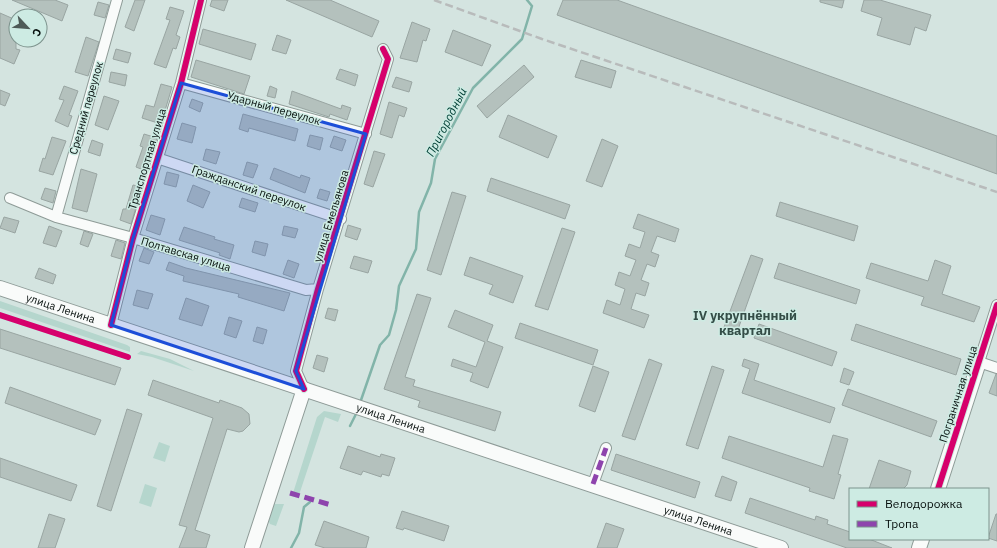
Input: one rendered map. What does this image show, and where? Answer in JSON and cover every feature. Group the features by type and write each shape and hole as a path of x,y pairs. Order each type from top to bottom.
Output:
{"main road":[{"name":"улица Ленина","path":"0,288 593,484 781,548"},
{"name":"Пограничная улица","path":"938,488 978,362"},
{"path":"252,548 304,389"}],"street":[{"name":"Средний переулок","path":"56,217 117,0"},
{"name":"Транспортная улица","path":"111,325 133,238 181,83 201,0"},
{"name":"улица Емельянова","path":"304,389 296,370 318,289 341,219 388,59 383,49"},
{"name":"Ударный переулок","path":"181,83 366,134"},
{"name":"Гражданский переулок","path":"158,158 341,219"},
{"name":"Полтавская улица","path":"10,198 56,217 133,238 306,290 318,289"},
{"name":"Пограничная улица","path":"978,362 997,305"},
{"path":"978,362 997,368"},
{"path":"593,484 606,448"}],"highlighted area":[{"path":"181,83 366,134 296,371 304,389 111,325 133,238"}],"green space":[{"path":"0,301 127,345 130,347 130,352 0,308"},
{"path":"141,351 170,359 194,371 152,357 137,354"},
{"path":"324,411 341,414 338,422 325,417 299,495 293,493 317,417"},
{"path":"159,442 170,446 165,462 153,458"},
{"path":"145,484 157,488 151,507 139,503"},
{"path":"273,504 284,504 276,526 270,524 268,520"}],"building":[{"path":"12,0 55,0 68,5 62,21 48,15 48,8 31,8"},
{"path":"135,0 145,0 134,31 125,27"},
{"path":"212,0 228,0 224,11 210,6"},
{"path":"286,0 330,0 379,21 372,37"},
{"path":"563,0 617,0 997,136 997,174 557,15"},
{"path":"820,0 844,0 842,8 820,2"},
{"path":"864,0 880,0 931,15 926,31 915,27 910,45 877,35 882,18 861,11"},
{"path":"98,2 109,5 105,18 94,15"},
{"path":"170,7 184,11 176,35 180,37 176,49 173,48 166,68 154,64 170,20 166,19"},
{"path":"0,13 8,16 8,48 16,48 20,50 14,64 0,58"},
{"path":"412,22 430,29 426,41 423,40 417,62 400,58"},
{"path":"203,29 256,44 251,60 199,44"},
{"path":"453,30 491,45 482,66 445,52"},
{"path":"277,35 291,40 286,54 272,50"},
{"path":"86,37 99,42 88,76 75,72"},
{"path":"116,49 131,53 128,63 113,59"},
{"path":"196,60 250,76 244,94 191,77"},
{"path":"581,60 616,71 611,88 575,77"},
{"path":"524,65 534,77 487,118 477,106"},
{"path":"340,69 358,75 355,86 336,79"},
{"path":"111,72 127,75 125,86 109,82"},
{"path":"396,77 412,82 409,92 392,87"},
{"path":"161,84 172,87 161,124 142,118 146,105 154,107"},
{"path":"64,86 78,91 69,115 72,116 68,127 55,121 64,100 59,99"},
{"path":"270,86 277,89 275,98 267,96"},
{"path":"0,90 10,94 5,106 0,104"},
{"path":"292,91 341,109 342,105 351,108 347,120 330,114 329,117 289,104"},
{"path":"104,96 119,101 108,130 95,125"},
{"path":"192,99 203,103 200,112 189,107"},
{"path":"389,102 407,108 404,117 399,115 392,138 380,134"},
{"path":"243,114 298,129 295,141 249,128 248,132 239,129"},
{"path":"508,115 557,136 548,158 499,137"},
{"path":"182,123 196,127 192,143 177,139"},
{"path":"144,134 157,138 146,171 136,167 143,147 140,146"},
{"path":"310,135 323,138 320,150 307,146"},
{"path":"334,136 346,140 342,151 330,147"},
{"path":"52,137 66,141 53,175 39,171 43,158 45,159"},
{"path":"602,139 618,146 602,187 586,181"},
{"path":"92,140 103,144 100,156 88,152"},
{"path":"206,149 220,152 216,164 203,160"},
{"path":"374,151 385,154 373,187 364,184"},
{"path":"247,162 258,165 253,178 243,175"},
{"path":"274,168 300,178 301,175 310,178 305,193 270,179"},
{"path":"81,169 97,174 87,212 72,208"},
{"path":"167,172 179,175 176,187 164,184"},
{"path":"491,178 570,205 565,219 487,191"},
{"path":"133,185 142,187 131,224 120,220 123,209 126,209"},
{"path":"193,185 210,192 203,208 187,201"},
{"path":"45,188 56,191 53,203 41,199"},
{"path":"320,189 330,192 327,201 317,198"},
{"path":"452,192 466,196 441,275 427,270"},
{"path":"242,198 258,203 255,212 239,207"},
{"path":"780,202 858,226 854,241 776,216"},
{"path":"638,214 679,229 675,242 657,236 651,252 659,255 655,267 647,264 641,280 649,283 645,296 636,293 631,309 649,315 644,328 603,313 607,300 620,305 625,289 615,285 619,272 630,276 636,260 625,256 629,244 640,248 645,232 633,228"},
{"path":"151,215 165,219 160,235 146,230"},
{"path":"4,217 19,221 15,233 0,228"},
{"path":"348,225 361,229 357,240 345,236"},
{"path":"49,226 62,231 56,247 43,243"},
{"path":"284,226 298,229 295,238 282,235"},
{"path":"184,227 234,245 230,259 219,255 220,253 179,240"},
{"path":"562,228 575,232 548,310 535,306"},
{"path":"84,231 93,234 88,247 80,244"},
{"path":"116,240 125,243 121,259 111,256"},
{"path":"255,241 268,244 265,256 252,252"},
{"path":"144,248 154,252 149,264 139,261"},
{"path":"751,255 763,259 736,335 723,330"},
{"path":"354,256 372,261 368,273 350,268"},
{"path":"470,257 523,276 513,303 489,294 493,285 464,275"},
{"path":"288,260 299,264 294,278 283,274"},
{"path":"935,260 951,266 942,294 980,307 974,322 921,305 924,297 866,278 871,263 928,281"},
{"path":"169,262 186,268 290,293 284,311 238,297 239,294 183,281 184,276 166,270"},
{"path":"779,263 860,290 856,304 774,278"},
{"path":"39,268 56,275 53,284 35,278"},
{"path":"137,290 153,294 148,309 133,305"},
{"path":"417,294 431,298 405,377 415,380 413,386 501,412 495,431 418,407 420,401 384,389"},
{"path":"186,298 209,306 202,326 179,319"},
{"path":"328,308 338,310 335,321 325,318"},
{"path":"455,310 493,325 487,341 503,347 488,388 470,381 473,373 451,366 453,359 476,367 485,342 448,327"},
{"path":"229,317 242,321 236,338 224,334"},
{"path":"520,323 598,350 593,365 515,338"},
{"path":"759,324 837,352 832,366 754,338"},
{"path":"856,324 961,359 956,375 851,340"},
{"path":"257,327 267,330 263,344 253,341"},
{"path":"0,329 121,368 115,385 0,348"},
{"path":"317,355 328,358 324,372 313,368"},
{"path":"649,359 662,364 635,440 622,436"},
{"path":"744,359 759,364 754,380 835,408 830,423 742,393 750,369 742,366"},
{"path":"593,366 609,372 595,412 579,406"},
{"path":"712,366 724,370 698,449 686,445"},
{"path":"844,368 854,372 849,385 840,382"},
{"path":"997,374 997,396 989,393"},
{"path":"153,380 219,403 220,400 242,408 249,414 250,424 243,431 239,432 227,429 195,530 210,535 206,548 179,548 187,527 179,525 213,418 148,395"},
{"path":"10,387 101,420 95,435 5,403"},
{"path":"848,389 937,421 931,437 842,405"},
{"path":"127,409 142,414 111,511 97,506"},
{"path":"833,435 848,439 838,474 841,475 834,499 809,491 810,488 722,458 729,436 823,467"},
{"path":"348,446 380,457 381,454 395,458 389,476 382,474 381,477 363,471 361,475 340,468"},
{"path":"616,454 700,482 695,498 611,470"},
{"path":"0,458 77,485 71,501 0,477"},
{"path":"879,460 911,471 907,485 904,488 869,488"},
{"path":"722,476 737,482 731,501 715,496"},
{"path":"750,498 815,520 816,516 828,520 827,524 849,532 849,540 872,540 892,548 847,548 745,513"},
{"path":"402,511 449,526 444,541 404,528 403,530 396,528"},
{"path":"49,514 65,519 55,548 38,548"},
{"path":"997,514 997,541 989,538"},
{"path":"324,521 369,537 366,548 325,548 315,545"},
{"path":"606,523 624,529 617,548 597,548"}],"waterway":[{"name":"Пригородный","path":"360,403 380,345 389,335 396,310 399,286 416,249 419,212 431,183 435,159 473,88 522,39 532,6 527,0"},
{"name":"Пригородный","path":"350,426 357,412"},
{"name":"Пригородный","path":"291,548 299,533 304,507 310,502"}],"railway":[{"path":"434,0 542,39 997,192"}],"marked path":[{"path":"593,484 606,448"},
{"path":"290,493 331,505"}],"cycle path":[{"path":"111,325 133,238 181,83 201,0"},
{"path":"304,389 296,371 318,289 388,59 383,49"},
{"path":"938,488 997,305"},
{"path":"0,315 128,357"}],"district":[{"name":"IV укрупнённый квартал","path":"745,322"}]}
